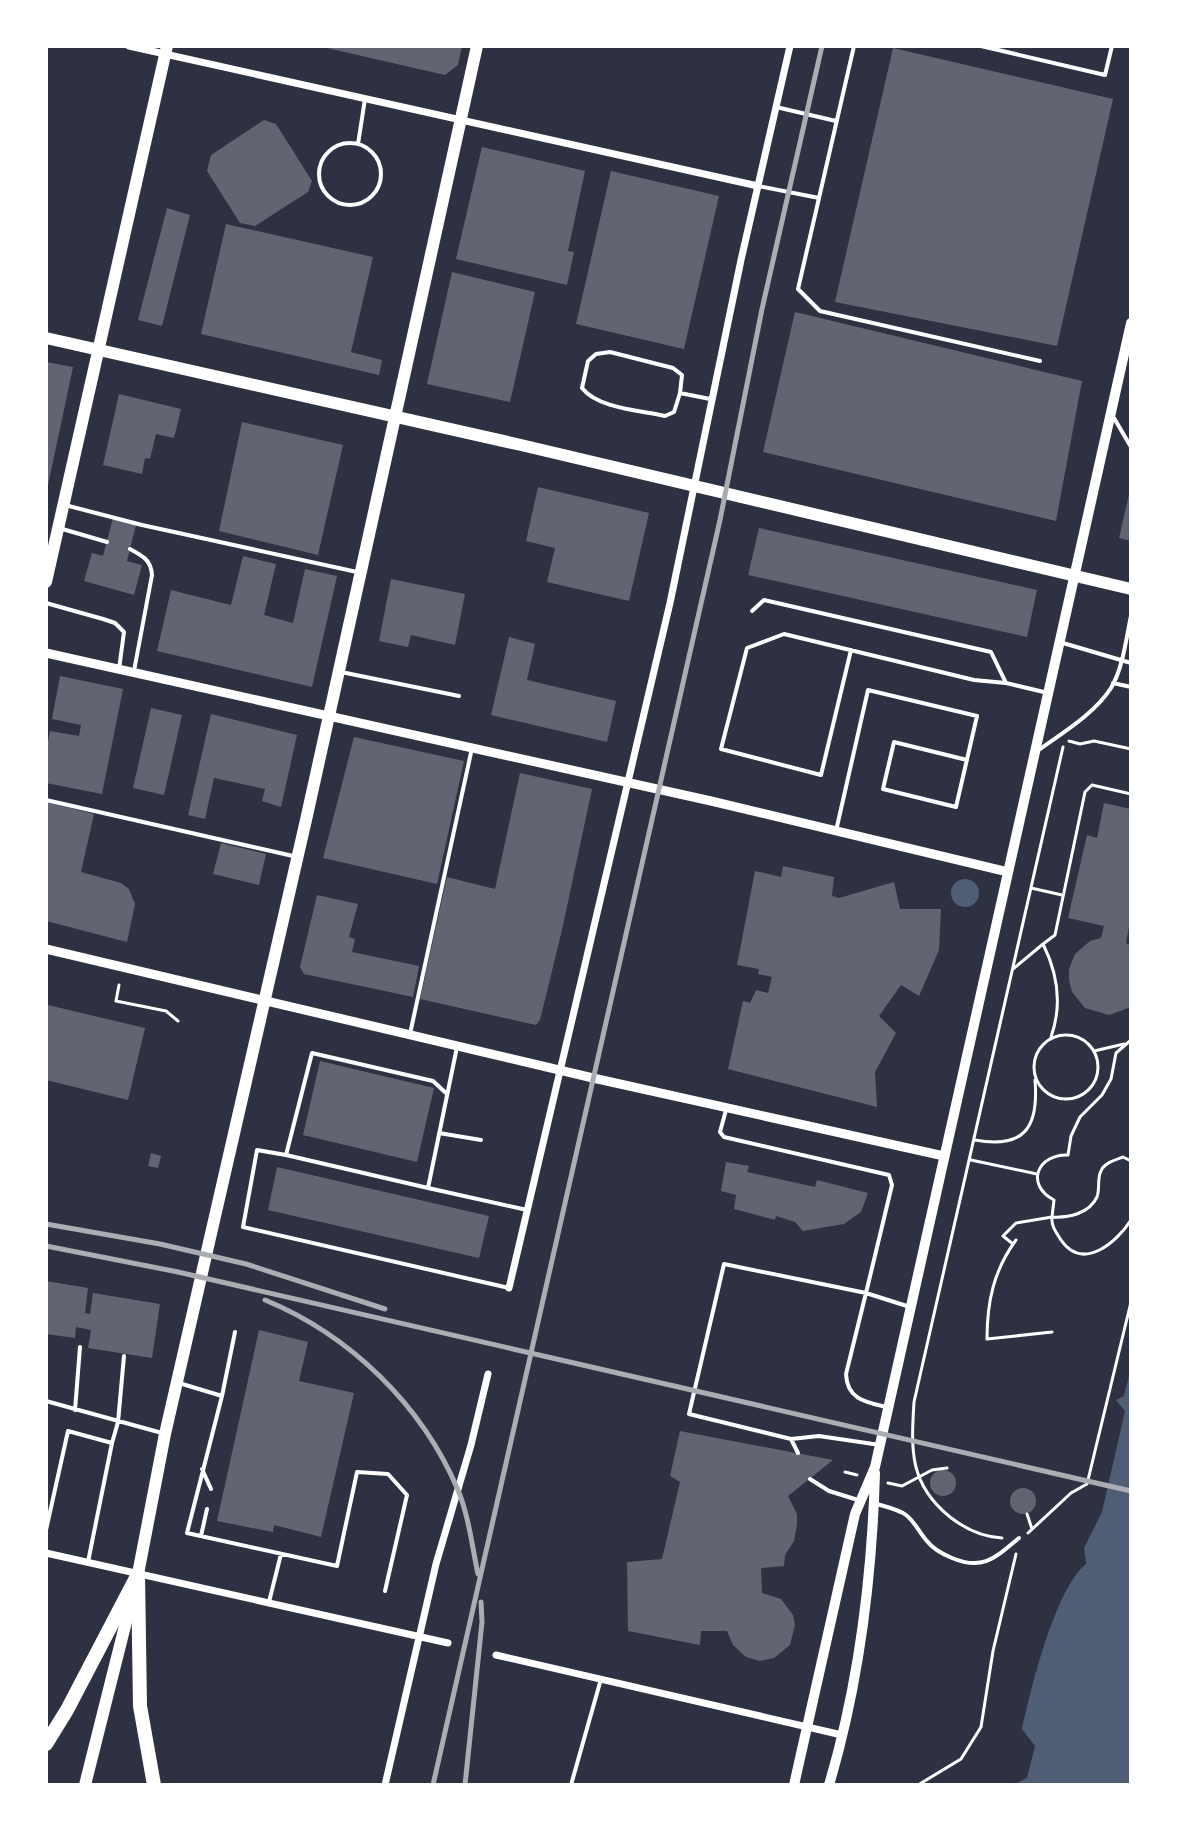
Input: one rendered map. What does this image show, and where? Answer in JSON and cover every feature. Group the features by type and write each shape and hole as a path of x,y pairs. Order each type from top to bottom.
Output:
{"highway":[{"path":"46,1744 138,1574"},
{"path":"138,1574 140,1706 154,1785"}],"main road":[{"path":"85,1785 138,1574 165,1434 298,857 477,46"},
{"path":"46,582 166,50"},
{"path":"794,1785 855,1514 875,1467 1038,750 1131,323"},
{"path":"46,338 521,445 1131,589"},
{"path":"829,1785 860,1649 869,1582 874,1503 872,1480"}],"street":[{"path":"129,46 166,50 365,99 758,186"},
{"path":"509,1288 670,603 790,46"},
{"path":"46,653 1008,872"},
{"path":"46,949 560,1070 944,1156"},
{"path":"385,1785 436,1564 488,1374"},
{"path":"46,1553 448,1643"},
{"path":"496,1655 842,1735"}],"lane":[{"path":"854,46 798,289 820,311 1040,361"},
{"path":"981,46 1105,75 1112,46"},
{"path":"358,144 365,99"},
{"path":"776,107 836,121"},
{"path":"348,143 358,144 367,148 380,164 380,185 366,202 346,206 327,196 319,178 319,168 329,151 348,143"},
{"path":"758,186 819,198"},
{"path":"610,352 673,368 682,375 680,393 674,412 665,416 602,402 589,397 582,388 588,361 596,354 610,352"},
{"path":"680,393 713,399"},
{"path":"1111,413 1131,447"},
{"path":"63,505 359,572"},
{"path":"58,528 107,542"},
{"path":"130,549 151,564 152,575 133,673"},
{"path":"752,611 764,600 991,652 1006,683"},
{"path":"46,603 115,623 124,632 119,670"},
{"path":"1038,750 1095,706 1113,683 1131,616"},
{"path":"851,650 821,775 721,749 747,648 784,634 851,650 974,680 1006,683 1050,694"},
{"path":"1060,642 1131,663"},
{"path":"338,671 459,696"},
{"path":"1113,683 1131,687"},
{"path":"836,831 868,690 977,716 967,760 956,807 883,789 894,742 967,760"},
{"path":"410,1034 472,748"},
{"path":"46,800 298,857"},
{"path":"428,1188 457,1045"},
{"path":"286,1155 312,1053 433,1081 447,1094"},
{"path":"727,1108 720,1132 724,1137 889,1175 892,1185 846,1374 849,1391 860,1400 888,1407"},
{"path":"439,1133 481,1140"},
{"path":"509,1288 243,1227 257,1150 527,1210"},
{"path":"880,1445 819,1436 791,1439 689,1414 724,1264 866,1293 911,1307"},
{"path":"235,1332 187,1533 337,1566 357,1472 388,1474 407,1495 385,1591"},
{"path":"75,1410 80,1347"},
{"path":"88,1562 118,1422 124,1356"},
{"path":"177,1382 222,1396"},
{"path":"46,1401 165,1434"},
{"path":"46,1530 68,1431 112,1443"},
{"path":"791,1439 798,1453"},
{"path":"202,1469 211,1489"},
{"path":"810,1479 829,1491 861,1501"},
{"path":"874,1503 904,1513 941,1554 964,1563 979,1565 1019,1538"},
{"path":"201,1536 207,1509"},
{"path":"269,1603 281,1554"},
{"path":"571,1785 601,1679"}],"path":[{"path":"1131,749 1094,741 1080,744 1065,740 914,1402 912,1440 919,1479 935,1505 978,1533 997,1538 1019,1538 1071,1493 1087,1484 1131,1302"},
{"path":"1013,969 1055,935 1088,788 1092,785 1131,794"},
{"path":"1031,888 1063,895"},
{"path":"975,1140 998,1144 1018,1138 1031,1124 1037,1101 1034,1058 1051,1038 1057,1020 1053,963 1043,944"},
{"path":"119,985 116,1001 166,1011 178,1021"},
{"path":"1035,1076 1040,1086 1057,1098 1078,1096 1094,1082 1097,1061 1094,1051 1074,1035 1051,1038"},
{"path":"1094,1051 1129,1041"},
{"path":"1129,1041 1116,1053 1111,1079 1102,1095 1080,1117 1071,1136 1068,1155 1048,1158 1037,1174 1042,1190 1054,1200 1051,1224 1064,1245 1081,1253 1097,1252 1115,1242 1131,1220"},
{"path":"1013,1244 1003,1236 1016,1223 1082,1213 1097,1198 1101,1171 1108,1163 1123,1157 1131,1161"},
{"path":"970,1160 1037,1174"},
{"path":"1016,1240 997,1269 990,1293 987,1339 1052,1332"},
{"path":"845,1472 902,1486 932,1470 947,1468"},
{"path":"1027,1514 1032,1529"},
{"path":"918,1785 961,1759 981,1727 993,1651 1019,1538"}],"water":[{"path":"965,879 975,883 979,893 975,903 965,907 955,903 951,893 955,883"},
{"path":"1131,1367 1131,1785 1012,1785 1027,1778 1035,1746 1022,1729 1031,1689 1054,1616 1075,1577 1086,1564 1084,1548 1102,1512 1125,1411 1116,1400 1124,1396"}],"building":[{"path":"318,46 462,46 458,65 445,75"},
{"path":"893,48 1113,99 1057,346 835,302"},
{"path":"264,120 276,124 312,181 308,192 255,226 240,223 207,171 211,155"},
{"path":"482,147 585,171 568,251 574,252 567,285 456,259"},
{"path":"611,171 719,196 684,349 576,324"},
{"path":"167,208 190,215 162,326 138,320"},
{"path":"226,224 373,257 351,352 382,360 379,375 201,334"},
{"path":"452,272 535,292 510,402 427,384"},
{"path":"795,312 1082,381 1056,521 763,452"},
{"path":"46,362 73,367 47,490 46,490"},
{"path":"119,394 181,409 174,438 156,434 150,459 145,458 142,474 103,465"},
{"path":"242,422 343,445 318,555 219,531"},
{"path":"538,487 649,513 629,601 547,582 555,548 526,541"},
{"path":"1131,490 1131,541 1119,538"},
{"path":"113,518 136,525 127,561 142,565 134,595 84,581 92,553 103,556"},
{"path":"759,528 1037,590 1027,637 748,575"},
{"path":"243,556 276,564 264,615 293,623 305,569 337,576 312,687 157,651 171,590 231,605"},
{"path":"391,579 465,594 455,645 411,635 408,647 379,641"},
{"path":"509,637 535,644 527,680 616,701 607,742 491,715"},
{"path":"60,676 123,689 102,794 46,783 50,731 79,736 81,725 52,719"},
{"path":"151,708 182,715 164,795 133,788"},
{"path":"211,714 297,735 281,807 262,801 265,789 214,778 205,819 188,815"},
{"path":"354,737 464,761 437,884 323,858"},
{"path":"520,773 592,789 562,930 540,1020 536,1025 420,999 447,877 495,889"},
{"path":"46,802 94,814 81,872 121,883 129,889 135,904 127,942 46,921"},
{"path":"1104,803 1131,809 1131,917 1126,943 1131,946 1131,1007 1109,1015 1085,1008 1072,992 1069,980 1069,969 1075,954 1090,941 1101,938 1104,926 1068,918 1087,835 1097,838"},
{"path":"221,843 266,854 259,885 213,874"},
{"path":"783,866 834,877 832,896 839,898 894,882 900,909 941,909 939,950 919,996 901,985 879,1016 896,1033 875,1072 877,1107 728,1069 743,1001 750,1003 756,990 768,993 772,977 758,974 759,969 737,965 755,871 781,877"},
{"path":"317,895 358,904 349,937 355,939 352,952 419,966 413,997 304,974 300,967"},
{"path":"48,1005 145,1028 128,1100 46,1080"},
{"path":"320,1061 434,1088 417,1162 303,1135"},
{"path":"151,1153 161,1156 158,1168 148,1166"},
{"path":"726,1162 749,1166 747,1172 815,1187 817,1180 868,1193 861,1212 844,1224 803,1231 795,1222 734,1209 736,1195 721,1191"},
{"path":"277,1167 489,1216 479,1258 268,1210"},
{"path":"46,1281 88,1288 85,1313 90,1314 93,1293 160,1304 152,1358 88,1348 91,1330 76,1327 75,1338 46,1334"},
{"path":"259,1330 308,1342 299,1381 354,1393 321,1537 274,1525 273,1532 217,1521"},
{"path":"680,1431 833,1460 788,1496 797,1514 797,1525 784,1566 761,1568 762,1593 781,1599 793,1615 795,1625 790,1645 774,1658 760,1661 746,1657 733,1645 727,1631 701,1631 700,1645 628,1631 627,1562 662,1559 680,1482 670,1476"},
{"path":"943,1470 952,1474 956,1483 952,1492 943,1496 934,1492 930,1483 934,1474"},
{"path":"1023,1488 1032,1492 1036,1501 1032,1510 1023,1514 1014,1510 1010,1501 1014,1492"}],"railway":[{"path":"433,1785 720,520 762,309 822,46"},
{"path":"46,1224 160,1244 246,1264 385,1309"},
{"path":"46,1246 178,1272 1131,1491"},
{"path":"265,1300 326,1332 354,1353 380,1376 425,1429 458,1490 468,1521 478,1574"},
{"path":"465,1785 482,1622 481,1602"}]}
